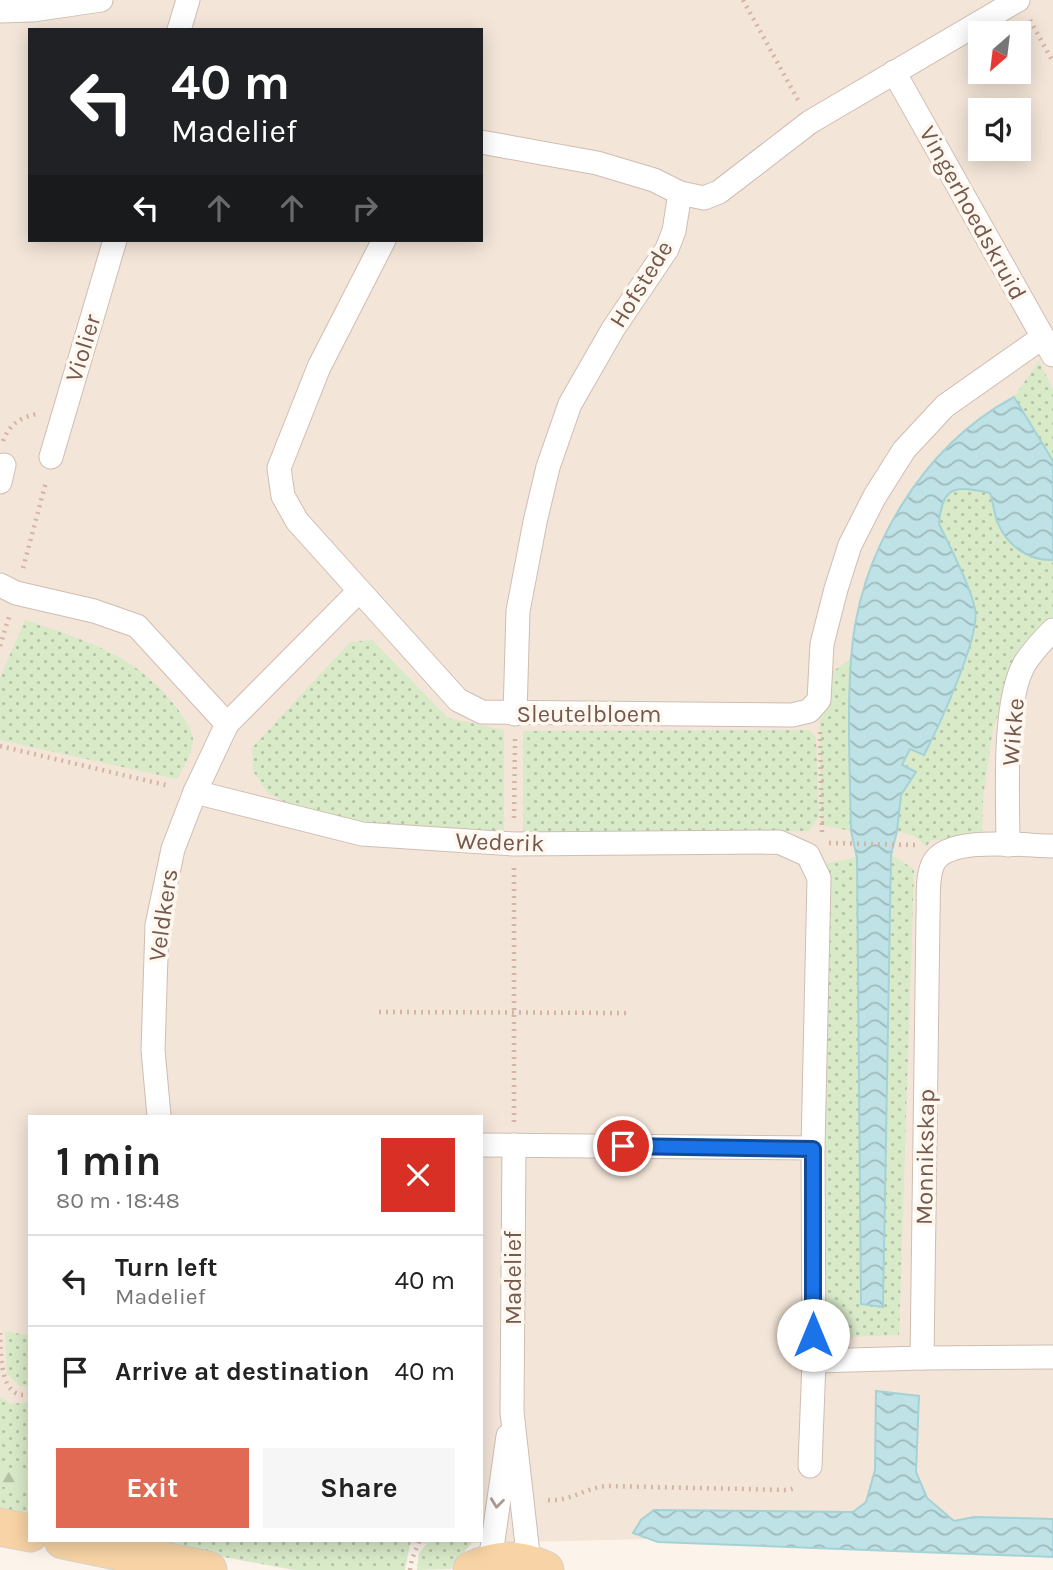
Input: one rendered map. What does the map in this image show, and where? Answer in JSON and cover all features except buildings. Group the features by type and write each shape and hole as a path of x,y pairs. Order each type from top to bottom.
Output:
{"main road":[{"path":"0,1527 28,1533"},
{"path":"73,1542 208,1570"},
{"path":"481,1566 509,1560 537,1566"}],"street":[{"path":"0,11 33,10 101,0"},
{"path":"179,28 188,0"},
{"path":"483,142 597,163 654,180 680,193 704,198 719,192 810,122 894,72 1021,5"},
{"name":"Vingerhoedskruid","path":"894,72 1048,346"},
{"name":"Hofstede","path":"515,714 518,611 534,522 548,467 570,404 613,328 667,249 674,231 680,193"},
{"name":"Violier","path":"51,457 114,242"},
{"name":"Sleutelbloem","path":"383,242 319,367 279,468 283,496 297,521 458,699 482,712 515,714 792,715 809,711 819,700"},
{"path":"819,700 822,644 850,545 875,496 904,450 945,406 1048,346"},
{"path":"8,589 94,611 137,626 227,724"},
{"name":"Veldkers","path":"159,1115 153,1050 156,925 173,849 195,792 227,724 359,591"},
{"name":"Wikke","path":"1007,845 1013,699 1024,665 1053,630"},
{"name":"Wederik","path":"195,792 362,834 514,844 779,842 815,849"},
{"path":"1007,845 1053,846"},
{"name":"Monnikskap","path":"922,1358 928,915 933,863 943,852 958,846 1007,845"},
{"path":"810,1466 814,1362 813,1149 819,878 815,849"},
{"name":"Madelief","path":"514,1145 512,1412 523,1499 537,1566"},
{"path":"483,1146 813,1149"},
{"path":"814,1362 1053,1357"},
{"name":"Madelief","path":"481,1566 512,1412"}],"path":[{"path":"743,0 810,122"},
{"path":"1021,5 1053,62"},
{"path":"1,465 8,429 20,418 41,413 62,417"},
{"path":"8,589 51,457"},
{"path":"815,849 819,700"},
{"path":"514,1145 515,714"},
{"path":"0,746 195,792"},
{"path":"845,845 915,845"},
{"path":"379,1012 629,1013"},
{"path":"0,1333 2,1379 5,1387 18,1396 28,1394"},
{"path":"523,1499 561,1501 592,1487 606,1486 789,1490 801,1486 810,1466"},
{"path":"410,1570 419,1542"}],"shaded area":[{"path":"0,0 1053,0 1053,1530 208,1549 175,1542 483,1542 483,1115 28,1115 28,1511 0,1504"}],"green space":[{"path":"1039,361 1053,389 1053,461 1014,397"},
{"path":"953,489 990,493 997,520 1037,560 1053,560 1053,624 1010,685 993,728 983,797 982,840 930,840 927,847 914,836 897,831 901,795 916,772 902,765 910,748 924,755 975,631 957,562 939,524 945,497"},
{"path":"25,620 110,652 147,676 164,692 193,736 190,755 177,779 0,740 0,678"},
{"path":"372,640 448,718 504,730 504,833 330,827 268,793 253,771 252,748 350,642"},
{"path":"851,658 851,831 821,825 819,682"},
{"path":"808,730 816,737 819,817 808,831 523,833 523,731"},
{"path":"891,855 914,869 899,1335 824,1338 819,865 857,857 861,1303 882,1307"},
{"path":"5,1331 28,1336 28,1386 20,1386 7,1374"},
{"path":"0,1397 11,1404 28,1402 28,1473 0,1467"},
{"path":"0,1467 28,1472 23,1491 0,1486"},
{"path":"28,1473 28,1519 0,1514 0,1486 23,1491"},
{"path":"144,1542 411,1542 405,1570 294,1570"},
{"path":"428,1542 472,1542 451,1569 417,1570 419,1553"}],"water":[{"path":"1014,397 1053,461 1053,560 1035,558 1012,544 997,521 990,493 960,489 947,495 943,501 939,524 969,589 975,609 975,622 957,682 924,755 910,749 902,765 916,772 901,795 891,855 883,1307 861,1304 857,858 851,831 849,745 851,659 856,620 866,581 881,543 900,507 923,474 950,444 981,418"},
{"path":"876,1391 919,1396 916,1472 927,1498 954,1521 974,1517 1053,1519 1053,1557 658,1542 633,1533 641,1520 654,1510 853,1512 866,1502 875,1470"}],"route":[{"path":"623,1146 813,1149 813,1335"}]}
